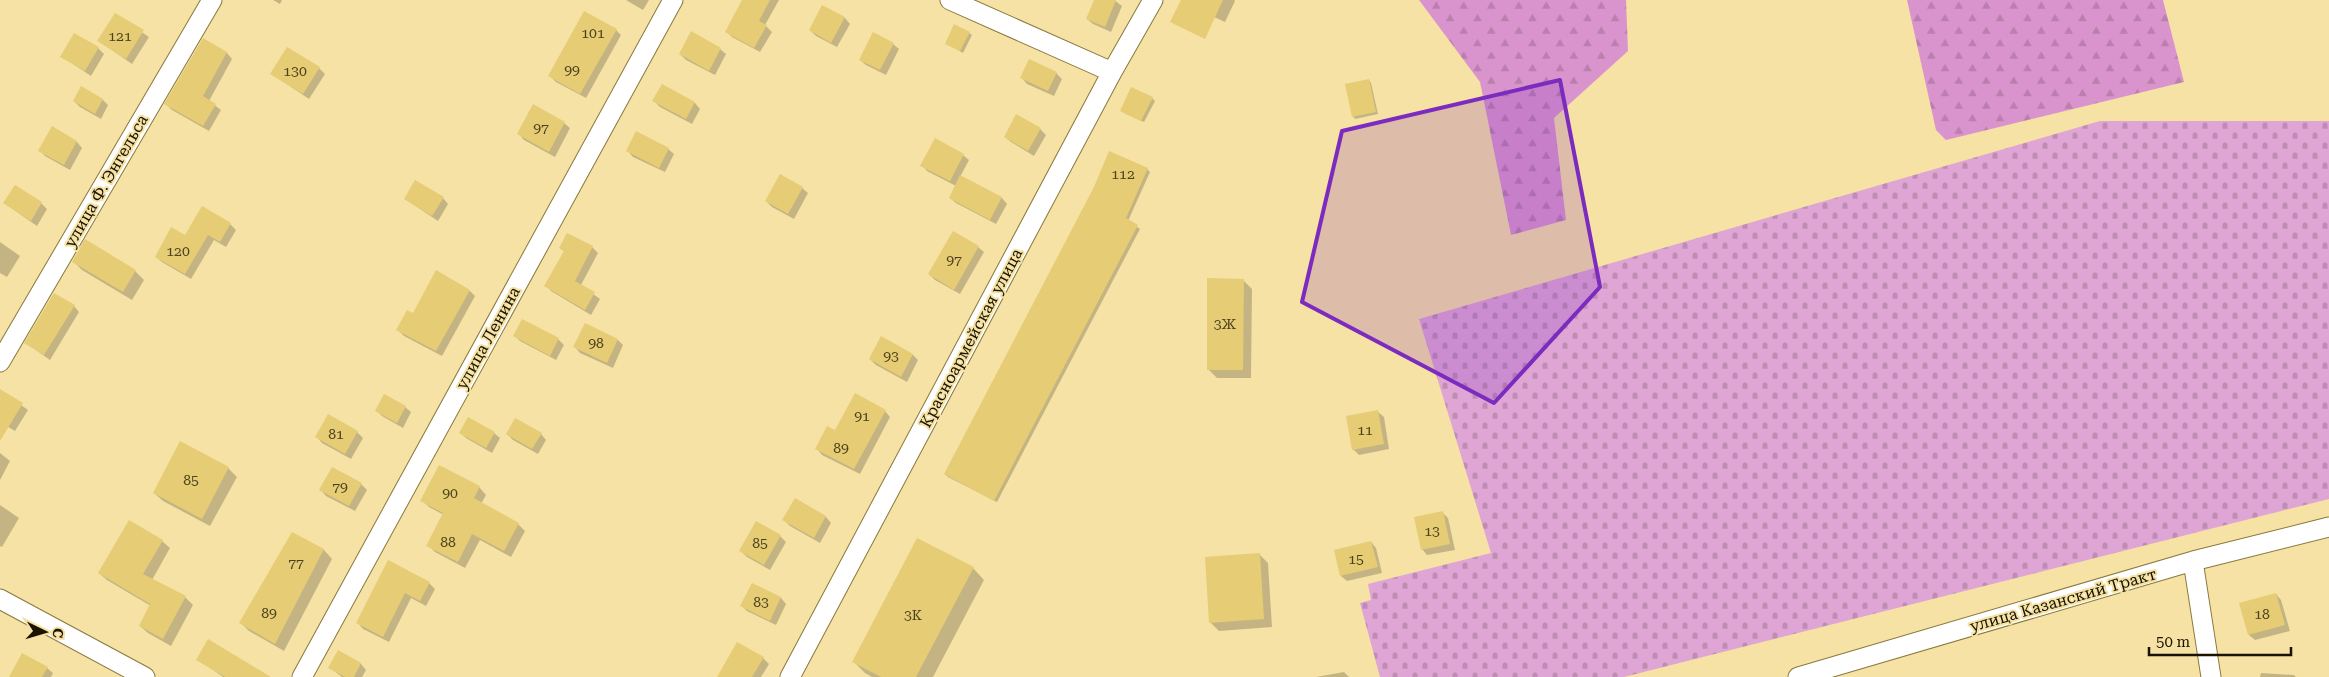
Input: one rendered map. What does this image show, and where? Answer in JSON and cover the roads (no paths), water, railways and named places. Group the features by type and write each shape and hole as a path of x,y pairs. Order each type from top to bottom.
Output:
{"street":[{"name":"улица Ф. Энгельса","path":"0,362 212,0"},
{"name":"улица Ленина","path":"302,677 673,0"},
{"path":"950,0 1112,72"},
{"name":"Красноармейская улица","path":"790,677 1112,72 1153,0"},
{"name":"улица Казанский Тракт","path":"1798,677 2194,561 2329,527"},
{"path":"2194,561 2211,677"},
{"path":"0,599 145,677"}]}
